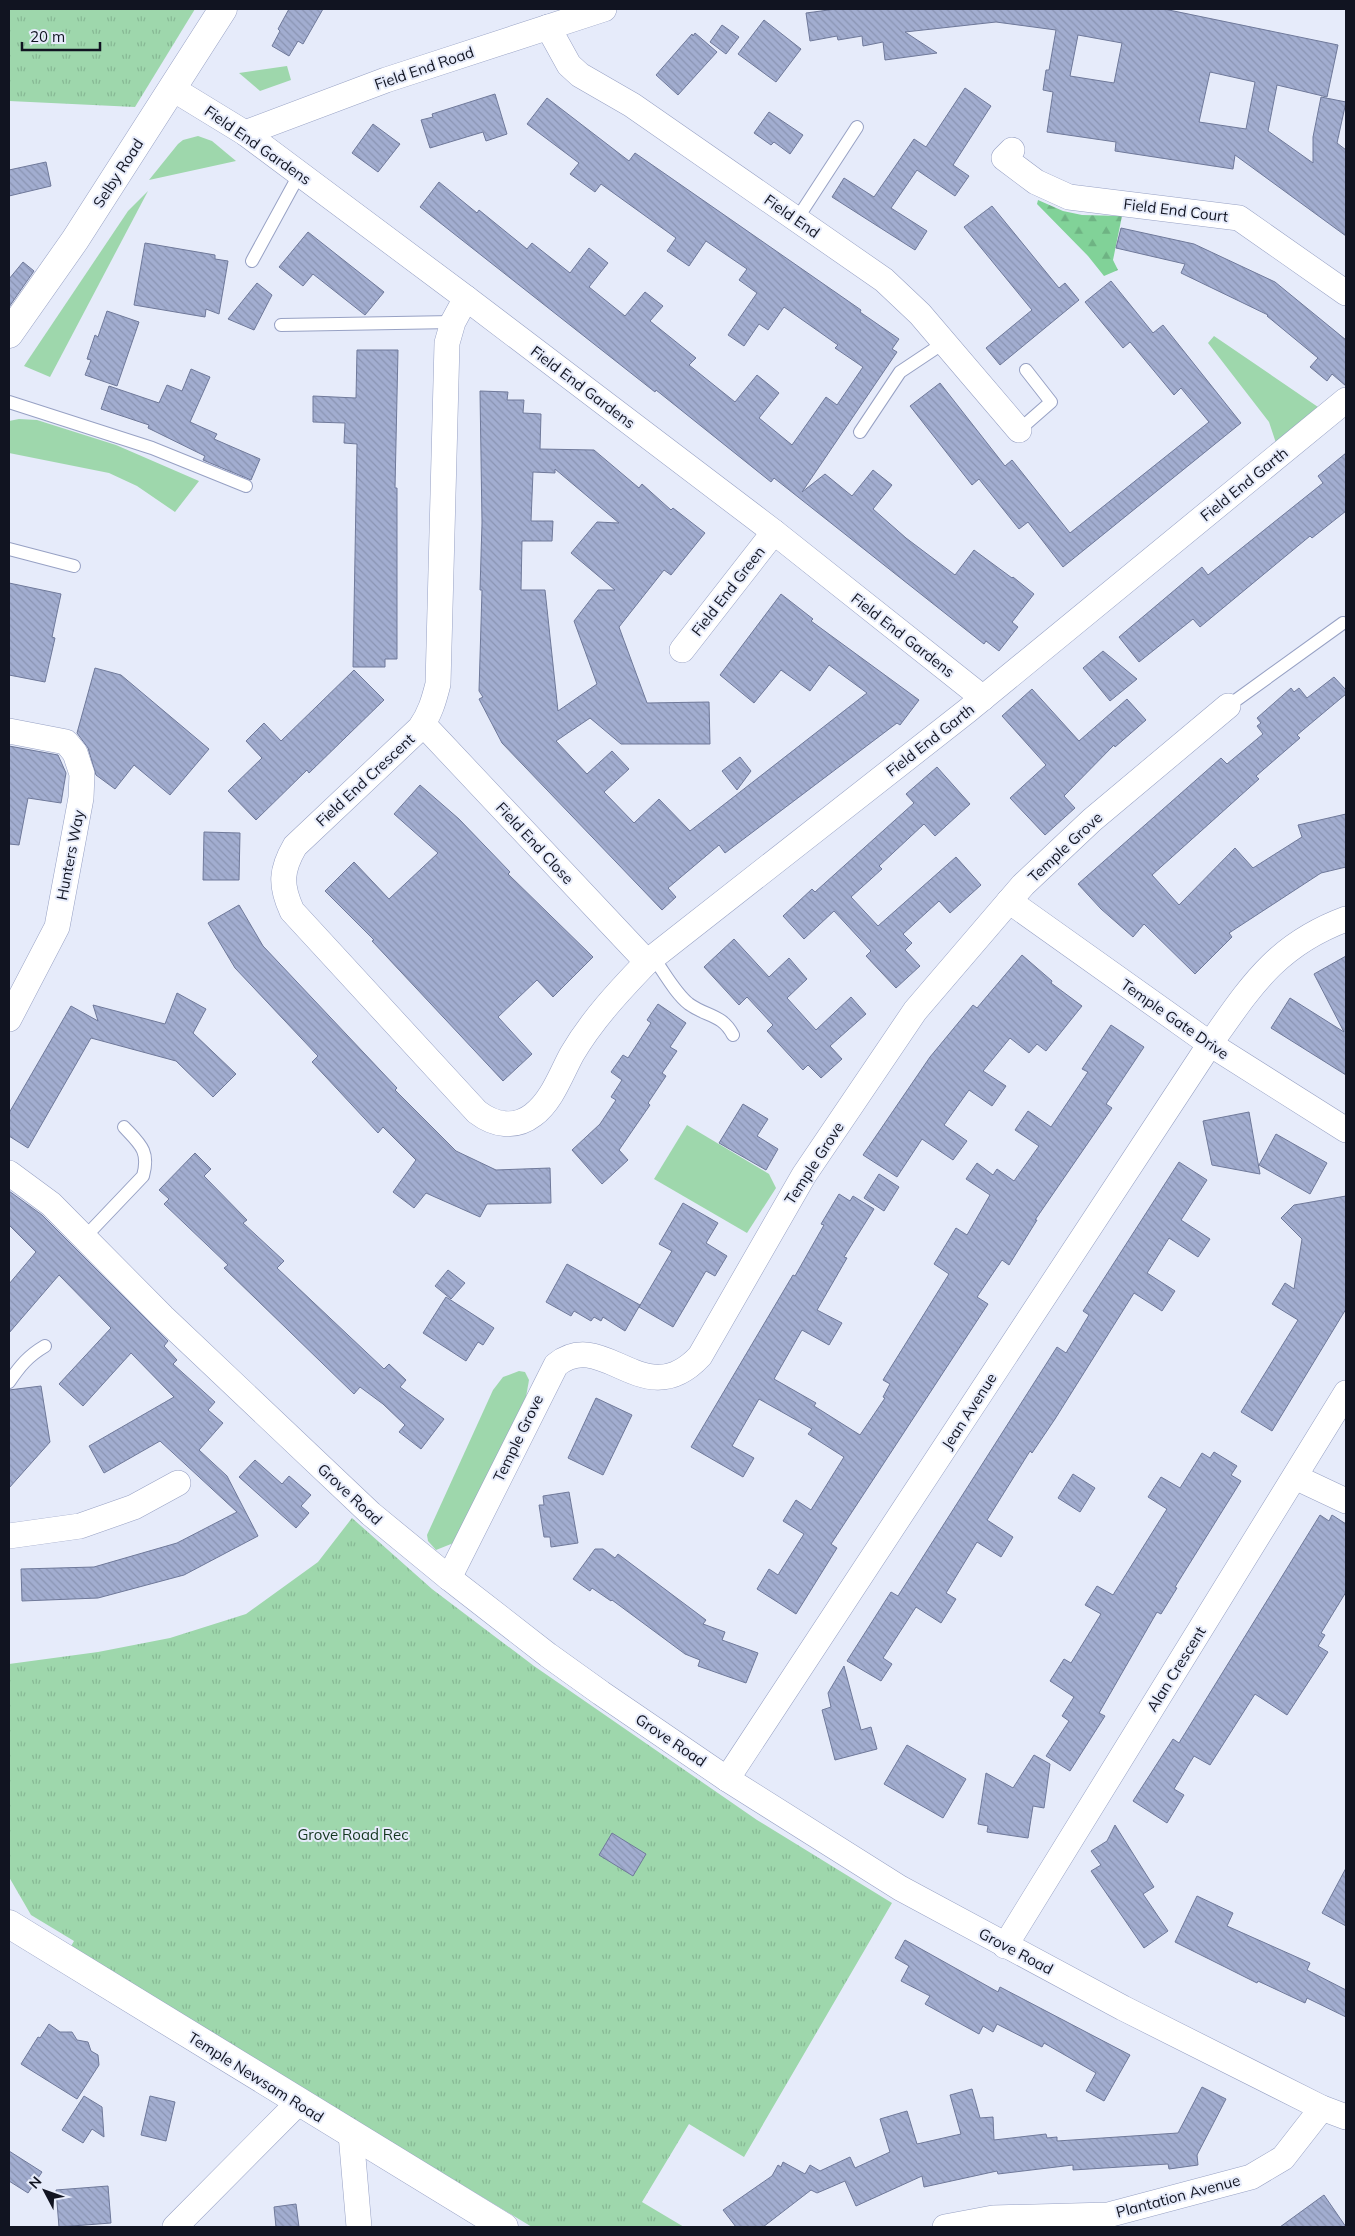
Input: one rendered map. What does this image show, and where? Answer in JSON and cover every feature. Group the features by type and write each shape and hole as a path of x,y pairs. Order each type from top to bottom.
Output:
{"street":[{"name":"Selby Road","path":"9,334 64,256 223,9"},
{"name":"Field End Road","path":"245,133 386,80 604,9"},
{"name":"Field End","path":"548,27 569,65 580,75 632,105 884,280 920,314 1019,430"},
{"name":"Field End Gardens","path":"173,89 245,133 300,173 774,532 983,698"},
{"name":"Field End Court","path":"1012,150 1004,158 1036,182 1069,197 1239,218 1346,292"},
{"name":"Field End Crescent","path":"466,298 453,322 447,343 438,684 435,700 423,724 296,846 286,861 283,878 285,895 292,911 478,1112 493,1122 512,1124 524,1121 534,1115 542,1105"},
{"name":"Field End Garth","path":"542,1105 572,1054 595,1021 618,992 650,960 983,698 1346,400"},
{"name":"Field End Green","path":"682,650 774,532"},
{"name":"Temple Grove","path":"449,1578 556,1365 574,1355 585,1354 645,1376 660,1378 676,1375 689,1367 700,1356 804,1175 910,1020 1009,901 1092,820 1228,706"},
{"name":"Field End Close","path":"423,724 650,960"},
{"name":"Hunters Way","path":"9,731 66,742 75,753 82,774 81,798 57,927 9,1020"},
{"name":"Temple Gate Drive","path":"1009,901 1210,1044 1346,1130"},
{"name":"Jean Avenue","path":"727,1778 1210,1044 1253,984 1280,956 1311,934 1346,919"},
{"name":"Grove Road","path":"9,1173 50,1204 170,1324 371,1514 548,1655 727,1778 900,1888 1123,2008 1322,2108 1346,2117"},
{"name":"Alan Crescent","path":"1005,1946 1346,1393"},
{"path":"1295,1477 1346,1501"},
{"path":"9,1536 80,1526 134,1507 178,1483"},
{"name":"Temple Newsam Road","path":"9,1924 504,2227"},
{"path":"175,2227 298,2102"},
{"name":"Plantation Avenue","path":"945,2227 993,2218 1108,2214 1250,2176 1284,2158 1322,2108"},
{"path":"351,2134 359,2227"}],"lane":[{"path":"797,220 857,127"},
{"path":"252,261 300,173"},
{"path":"281,325 453,322"},
{"path":"860,432 900,372 945,342"},
{"path":"1019,430 1051,402 1026,370"},
{"path":"9,402 152,448 246,486"},
{"path":"9,549 74,566"},
{"path":"1228,706 1343,623"},
{"path":"650,960 688,1003 708,1015 718,1017 727,1024 733,1035"},
{"path":"84,1238 143,1176 146,1165 145,1154 140,1144 124,1127"},
{"path":"9,1382 20,1364 45,1346"}],"green space":[{"path":"9,9 195,9 135,107 9,101"},
{"path":"287,66 291,80 260,91 239,73"},
{"path":"198,136 212,141 236,161 149,180 178,144 183,140"},
{"path":"148,191 50,377 24,366 128,211"},
{"path":"1038,200 1063,211 1082,215 1122,216 1113,260 1118,270 1104,276 1088,256 1037,204"},
{"path":"1214,336 1318,407 1276,443 1269,422 1208,343"},
{"path":"19,419 37,420 116,445 199,481 175,512 137,486 109,473 9,453 9,421"},
{"path":"687,1125 769,1174 776,1188 747,1233 654,1179"},
{"path":"519,1371 525,1372 529,1380 526,1397 456,1542 436,1550 428,1541 427,1535 493,1390 503,1377"},
{"name":"Grove Road Rec","path":"352,1518 432,1589 534,1666 757,1820 892,1903 744,2157 689,2124 642,2202 684,2227 532,2227 70,1948 74,1941 31,1915 9,1877 9,1664 98,1652 170,1638 246,1614 318,1562"}],"building":[{"path":"289,9 323,9 303,44 298,41 289,56 272,46 280,31 278,29"},
{"path":"836,9 1164,9 1338,45 1327,97 1277,85 1268,131 1313,163 1313,137 1321,97 1346,102 1337,143 1346,150 1346,236 1235,155 1233,169 1115,151 1116,142 1047,132 1053,92 1043,90 1046,70 1049,70 1056,30 996,22 905,32 937,53 885,60 883,42 863,46 862,36 838,40 837,36 810,41 806,13","holes":["1078,35 1122,43 1114,83 1070,76","1210,72 1255,82 1246,129 1199,122"]},
{"path":"764,20 801,49 776,82 738,54"},
{"path":"722,25 739,37 726,54 710,42"},
{"path":"695,33 717,52 678,95 656,75 692,34 693,36"},
{"path":"965,88 991,106 953,165 969,176 955,196 917,170 891,208 927,231 915,250 832,197 844,178 874,197 914,139 926,147"},
{"path":"495,94 507,134 486,141 483,132 430,148 421,120 433,117 432,114"},
{"path":"547,98 629,161 635,153 861,310 860,312 899,339 892,349 897,352 802,492 825,474 852,496 873,470 892,485 873,509 906,538 955,575 974,550 1013,577 1034,594 1012,622 1018,627 999,651 986,641 984,644 774,478 771,482 420,207 439,182 477,213 479,210 527,249 532,243 570,273 589,248 608,263 589,287 625,316 645,292 663,306 650,321 696,358 689,365 735,402 757,375 779,393 759,418 792,445 826,397 837,405 863,367 835,348 838,345 784,307 768,330 759,324 744,346 728,335 757,293 739,280 747,269 706,241 689,266 667,251 676,238 601,184 595,192 570,174 579,163 527,124"},
{"path":"769,112 803,135 790,154 774,142 771,145 754,133"},
{"path":"373,124 400,144 378,172 352,153"},
{"path":"46,162 51,186 9,196 9,170"},
{"path":"992,206 1059,288 1065,283 1079,300 1000,365 986,348 1032,310 964,227"},
{"path":"1121,228 1194,244 1275,282 1346,340 1346,386 1332,374 1327,381 1310,367 1318,358 1268,315 1181,273 1185,264 1116,248"},
{"path":"308,232 384,292 365,315 313,274 303,286 279,267"},
{"path":"145,243 215,255 215,259 228,261 219,314 206,309 205,317 134,305"},
{"path":"23,262 34,271 9,307 9,279"},
{"path":"1111,281 1153,333 1163,325 1241,423 1063,567 1028,522 1019,529 979,479 972,485 910,406 940,383 1005,466 1012,460 1070,533 1209,422 1181,388 1174,395 1130,342 1123,348 1085,302"},
{"path":"257,283 272,295 254,330 228,319"},
{"path":"107,311 139,322 117,386 85,375 91,360 87,359 95,335 98,337"},
{"path":"357,350 398,350 395,488 397,488 397,659 385,659 385,667 353,667 357,444 344,443 345,423 313,422 313,396 356,398"},
{"path":"191,369 210,377 190,422 217,434 214,439 260,459 251,480 203,460 205,456 148,428 149,425 101,409 109,386 159,403 167,385 182,391"},
{"path":"480,391 508,392 507,400 524,400 523,413 541,414 540,449 594,450 639,488 642,484 671,510 673,508 705,533 671,575 664,570 619,627 647,703 709,702 710,744 621,744 590,718 556,741 587,774 612,751 629,769 604,792 634,823 659,799 690,831 867,693 829,665 810,691 781,670 754,703 720,675 781,594 813,619 811,621 919,700 900,725 897,723 725,853 719,845 668,888 676,897 662,910 502,743 479,699 483,697 479,691 482,523","holes":["555,469 619,523 597,522 571,553 615,590 598,590 574,621 597,684 558,711 545,590 521,590 522,541 552,541 553,521 531,521 533,472 555,473"]},
{"path":"1346,453 1346,511 1312,538 1310,536 1200,627 1193,619 1139,662 1119,637 1202,567 1208,575 1323,483 1318,476"},
{"path":"9,583 61,594 52,637 55,638 45,682 9,675"},
{"path":"1103,651 1137,679 1110,701 1083,668"},
{"path":"95,668 121,675 209,749 170,795 134,765 115,789 96,775 88,748 77,733"},
{"path":"354,670 384,700 309,773 307,770 256,820 228,791 262,758 246,741 264,723 281,741"},
{"path":"1334,677 1346,690 1346,694 1297,735 1300,738 1256,776 1259,779 1152,875 1179,905 1235,848 1253,868 1302,837 1298,825 1346,814 1346,867 1321,873 1229,933 1232,937 1195,974 1144,924 1133,937 1101,909 1078,884 1221,758 1227,764 1263,734 1257,726 1261,723 1257,718 1291,688 1294,692 1299,688 1307,698"},
{"path":"1032,689 1079,741 1127,699 1146,720 1115,747 1114,745 1064,796 1075,808 1045,835 1010,798 1046,765 1002,716"},
{"path":"9,746 58,755 66,773 61,803 28,798 19,845 9,844"},
{"path":"740,757 751,771 737,790 722,771"},
{"path":"937,767 970,804 935,836 924,824 879,866 882,869 851,897 878,926 956,857 981,885 950,913 939,901 903,934 912,943 905,950 920,966 896,988 866,956 871,951 834,911 804,939 783,916 812,889 815,892 914,803 906,794"},
{"path":"420,785 459,819 510,872 508,874 593,957 553,997 537,980 498,1017 532,1054 503,1081 372,941 374,940 325,891 354,862 389,899 438,853 394,814"},
{"path":"204,832 240,833 239,880 203,880"},
{"path":"239,905 263,946 397,1088 395,1090 456,1151 496,1170 550,1168 551,1203 487,1204 480,1217 426,1193 414,1208 393,1192 416,1160 383,1127 378,1133 312,1062 318,1056 235,968 208,923"},
{"path":"734,939 769,977 789,958 807,979 787,998 816,1030 851,997 866,1014 830,1046 842,1059 821,1078 808,1065 803,1070 767,1031 773,1025 747,997 739,1005 704,967"},
{"path":"1022,955 1052,981 1051,983 1082,1006 1046,1051 1037,1044 1029,1053 1010,1038 983,1071 1006,1086 992,1106 969,1090 944,1125 967,1141 953,1160 922,1139 897,1177 863,1155 930,1057 973,1005 977,1008"},
{"path":"1346,956 1346,1075 1271,1028 1290,998 1344,1032 1314,974"},
{"path":"177,993 206,1009 193,1033 236,1074 213,1097 176,1061 91,1038 28,1148 9,1136 9,1113 71,1006 98,1021 93,1005 165,1024"},
{"path":"658,1004 686,1023 670,1047 677,1051 662,1073 666,1076 648,1103 650,1105 619,1150 628,1160 602,1184 572,1150 600,1124 616,1100 611,1097 622,1080 611,1072 623,1055 628,1058 651,1023 647,1020"},
{"path":"1111,1025 1144,1047 1106,1104 1112,1108 1035,1220 1037,1220 1009,1265 1002,1260 977,1297 988,1304 831,1544 837,1548 796,1614 757,1589 769,1569 778,1575 804,1534 783,1521 796,1500 811,1510 844,1457 808,1434 812,1429 759,1399 732,1446 754,1458 743,1477 691,1447 793,1275 795,1276 824,1225 821,1224 839,1194 850,1201 853,1196 874,1209 844,1257 847,1258 817,1310 842,1323 829,1345 802,1330 774,1379 816,1403 814,1406 860,1435 885,1398 883,1397 890,1384 883,1380 949,1274 934,1264 956,1228 967,1235 990,1195 966,1179 977,1163 993,1175 997,1169 1014,1181 1039,1146 1015,1130 1028,1111 1051,1127 1088,1072 1082,1069"},
{"path":"743,1104 768,1119 757,1136 778,1149 766,1170 719,1143"},
{"path":"1249,1112 1260,1174 1212,1165 1203,1121"},
{"path":"1276,1134 1327,1163 1310,1194 1259,1165"},
{"path":"195,1153 211,1169 204,1176 247,1220 243,1223 284,1261 277,1268 384,1369 389,1364 406,1380 400,1387 444,1419 421,1449 399,1432 405,1425 383,1404 360,1387 354,1394 224,1268 228,1265 164,1204 169,1199 159,1190"},
{"path":"1179,1162 1207,1180 1181,1220 1210,1239 1198,1257 1169,1238 1147,1273 1175,1291 1162,1311 1134,1293 1055,1419 1032,1453 1030,1451 987,1520 1013,1537 1001,1557 977,1542 946,1593 956,1599 941,1623 916,1607 883,1658 892,1664 881,1681 847,1661 891,1592 898,1596 1057,1347 1066,1353 1089,1315 1083,1311"},
{"path":"879,1174 899,1187 884,1211 864,1198"},
{"path":"9,1191 42,1215 168,1341 164,1346 177,1360 173,1364 215,1402 208,1410 223,1423 199,1450 227,1476 258,1536 184,1575 98,1598 22,1601 21,1569 94,1567 177,1543 237,1512 160,1441 104,1473 89,1446 174,1397 131,1353 83,1406 59,1384 111,1328 59,1275 9,1333 9,1284 36,1252 9,1225"},
{"path":"1346,1196 1346,1309 1272,1431 1241,1412 1298,1320 1272,1304 1285,1283 1294,1289 1302,1239 1281,1218 1294,1205"},
{"path":"683,1203 718,1223 706,1243 727,1256 715,1276 706,1271 673,1327 639,1307 672,1251 659,1244"},
{"path":"567,1264 640,1305 625,1331 603,1317 601,1321 594,1317 591,1321 574,1311 571,1316 546,1302"},
{"path":"448,1270 465,1283 451,1299 435,1286"},
{"path":"446,1297 494,1328 483,1345 478,1342 466,1361 423,1333"},
{"path":"41,1386 50,1442 9,1488 9,1390"},
{"path":"596,1398 632,1415 603,1475 568,1458"},
{"path":"1214,1452 1237,1466 1231,1475 1241,1481 1175,1587 1177,1588 1161,1614 1157,1612 1099,1713 1105,1716 1070,1771 1046,1756 1069,1721 1062,1716 1074,1697 1050,1681 1064,1659 1071,1663 1101,1614 1085,1605 1097,1586 1113,1595 1167,1509 1148,1497 1161,1477 1180,1488 1202,1453 1210,1458"},
{"path":"255,1460 282,1484 289,1476 311,1495 301,1506 309,1513 296,1528 239,1477"},
{"path":"1073,1474 1095,1488 1080,1512 1058,1498"},
{"path":"569,1492 578,1543 551,1547 550,1537 544,1537 539,1505 544,1505 543,1496"},
{"path":"1320,1515 1329,1521 1332,1515 1346,1524 1346,1592 1321,1633 1325,1635 1318,1646 1328,1652 1287,1715 1255,1694 1210,1765 1194,1756 1174,1789 1184,1795 1167,1823 1133,1801 1173,1739 1179,1743"},
{"path":"595,1549 603,1549 615,1558 618,1554 706,1620 703,1624 725,1632 722,1640 758,1653 746,1683 698,1666 700,1660 685,1654 612,1600 592,1588 590,1591 573,1579"},
{"path":"844,1666 861,1730 871,1727 877,1749 835,1760 822,1710 831,1707 828,1693"},
{"path":"907,1745 966,1779 943,1818 884,1784"},
{"path":"1034,1755 1050,1764 1044,1808 1033,1806 1028,1838 987,1832 988,1826 978,1824 986,1773 1013,1788"},
{"path":"1115,1825 1154,1887 1143,1894 1168,1931 1144,1948 1091,1871 1101,1865 1091,1851 1107,1841"},
{"path":"612,1833 646,1854 633,1876 599,1855"},
{"path":"1346,1868 1346,1926 1322,1913"},
{"path":"1197,1896 1233,1913 1227,1926 1310,1963 1307,1970 1346,1990 1346,2017 1307,1998 1305,2003 1258,1981 1257,1983 1175,1942"},
{"path":"905,1940 998,1992 1000,1987 1130,2055 1104,2101 1086,2091 1096,2073 1044,2043 1042,2047 997,2024 993,2032 983,2026 979,2034 925,2004 930,1996 901,1981 909,1966 895,1958"},
{"path":"49,2024 60,2032 72,2032 77,2040 88,2042 91,2051 98,2055 99,2065 77,2099 21,2064 38,2037 40,2038"},
{"path":"1202,2087 1226,2099 1197,2155 1198,2165 1169,2169 1168,2164 1073,2170 1073,2165 998,2174 997,2171 924,2187 922,2176 856,2206 845,2181 817,2193 811,2190 763,2227 736,2227 723,2210 772,2176 778,2165 781,2167 783,2162 805,2174 810,2165 820,2171 850,2157 855,2168 890,2152 880,2119 907,2111 917,2144 961,2134 950,2095 972,2089 980,2118 993,2117 994,2140 1046,2134 1047,2138 1057,2137 1057,2141 1178,2133"},
{"path":"84,2096 102,2107 104,2137 92,2129 83,2143 62,2130"},
{"path":"150,2096 175,2102 166,2141 141,2135"},
{"path":"9,2151 42,2172 28,2193 9,2181"},
{"path":"108,2186 111,2223 59,2227 56,2190"},
{"path":"1324,2195 1346,2227 1280,2227"},
{"path":"296,2204 299,2227 276,2227 274,2207"}]}
